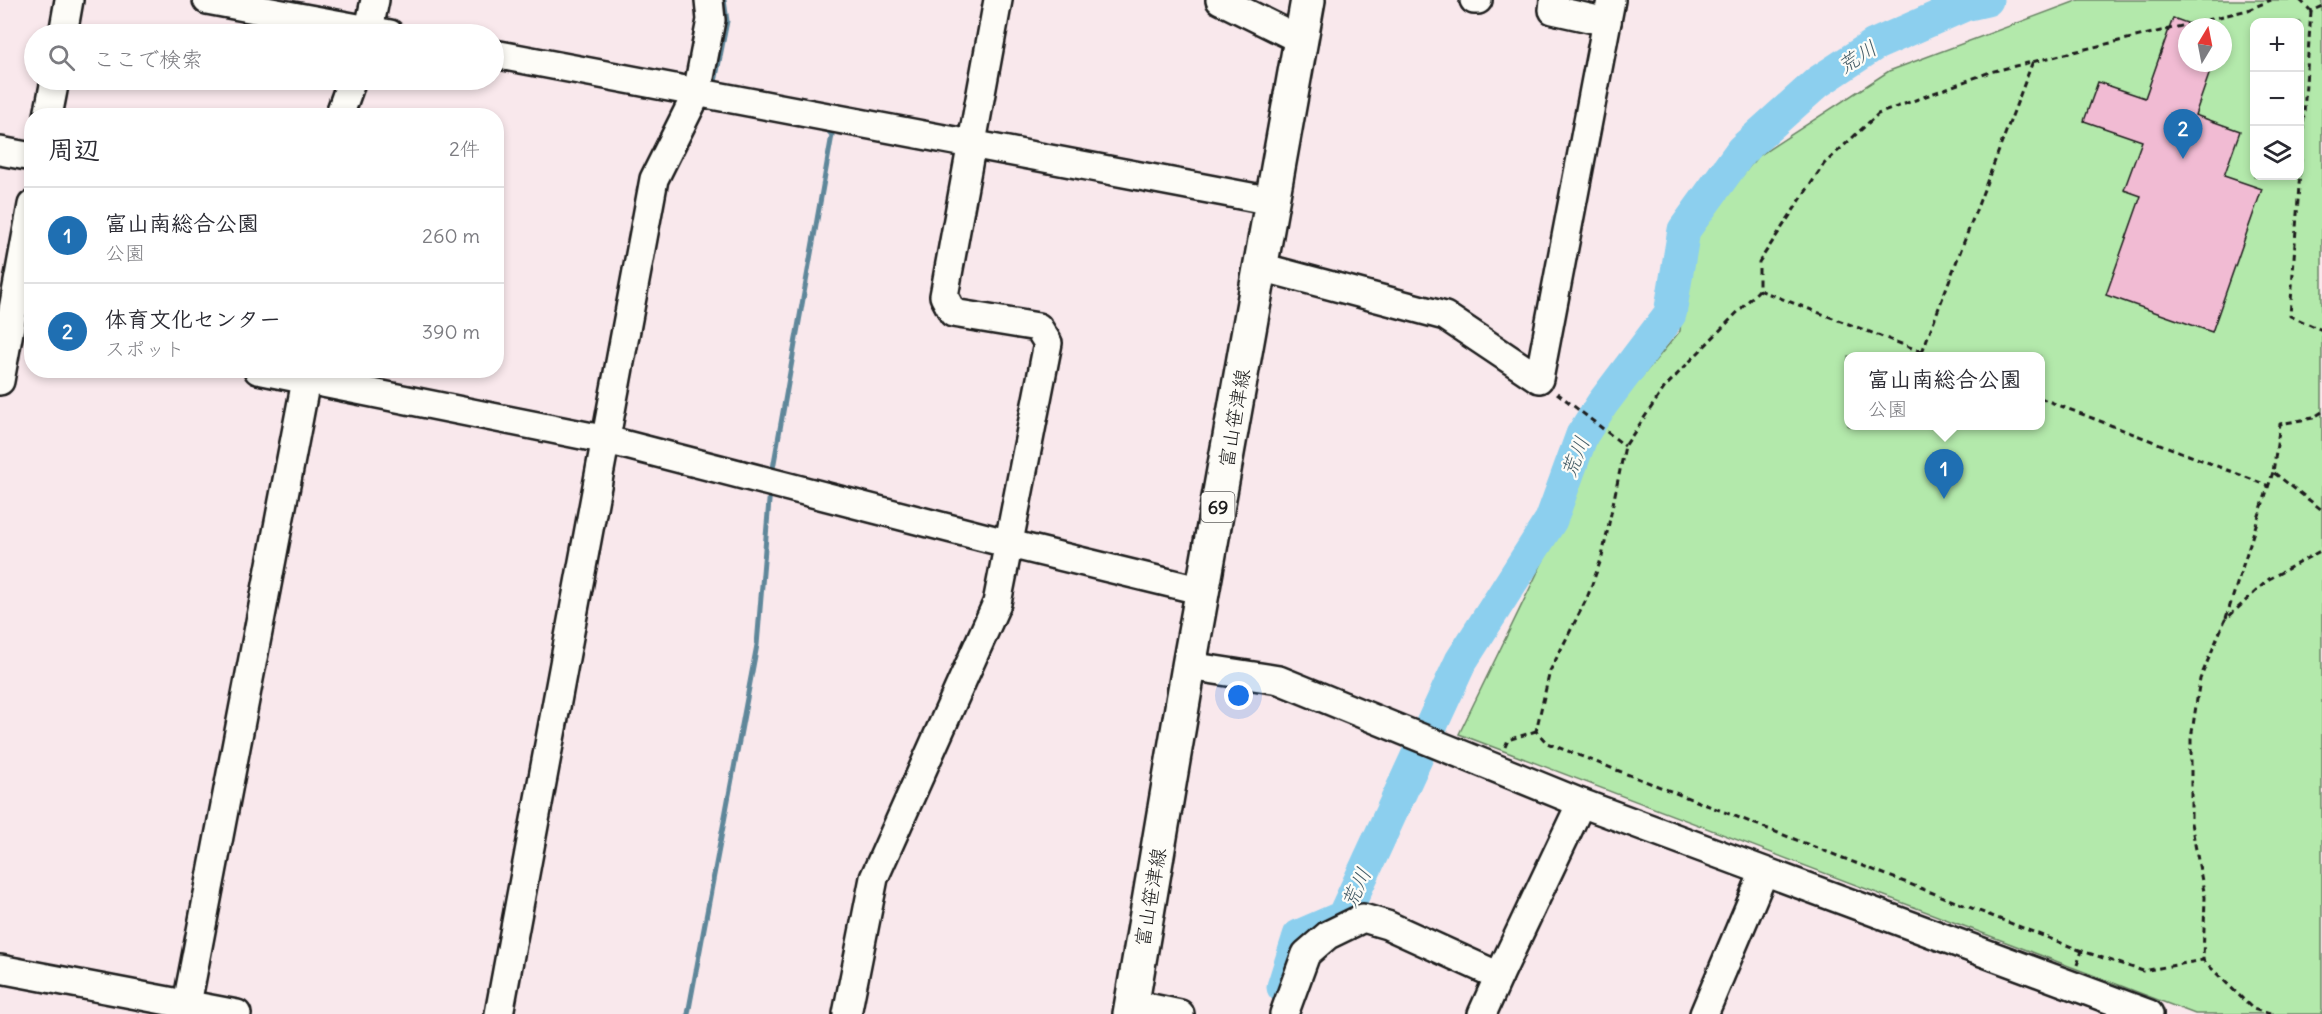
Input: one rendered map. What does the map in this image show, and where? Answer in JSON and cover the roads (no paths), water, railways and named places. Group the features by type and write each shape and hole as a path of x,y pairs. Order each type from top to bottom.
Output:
{"main road":[{"name":"富山笹津線","path":"1131,1009 1308,0"}],"street":[{"path":"65,24 69,0"},
{"path":"207,0 330,24"},
{"path":"375,0 376,24"},
{"path":"498,1014 654,179 708,95 711,20 709,0"},
{"path":"847,1014 874,878 997,603 1048,343 1038,327 952,313 944,296 998,0"},
{"path":"1220,0 1301,40"},
{"path":"1261,267 1445,316 1539,379 1609,11 1552,10 1554,0"},
{"path":"504,56 1272,201"},
{"path":"50,108 53,90"},
{"path":"342,108 348,90"},
{"path":"0,151 24,156"},
{"path":"0,381 14,326 24,259"},
{"path":"187,1004 306,378"},
{"path":"321,378 607,440 1010,544 1203,591"},
{"path":"1190,666 1279,680 1581,803 2069,984 2101,1006 2148,1014"},
{"path":"1482,1014 1581,803"},
{"path":"1704,1014 1764,872"},
{"path":"1284,1014 1306,954 1328,935 1363,918 1387,925 1499,976"},
{"path":"0,969 237,1014"},
{"path":"1131,1009 1180,1014"}],"waterway":[{"path":"714,87 727,21 724,0"},
{"name":"荒川","path":"1283,987 1299,936 1343,917 1461,661 1551,520 1582,435 1602,404 1670,314 1684,230 1742,150 1818,82 1874,45 1965,5 1987,0"},
{"path":"772,474 832,135 824,126"},
{"path":"688,1014 757,645 770,489"}],"place":[{"name":"体育文化センター","path":"2183,159"},
{"name":"富山南総合公園","path":"1944,499"}]}
